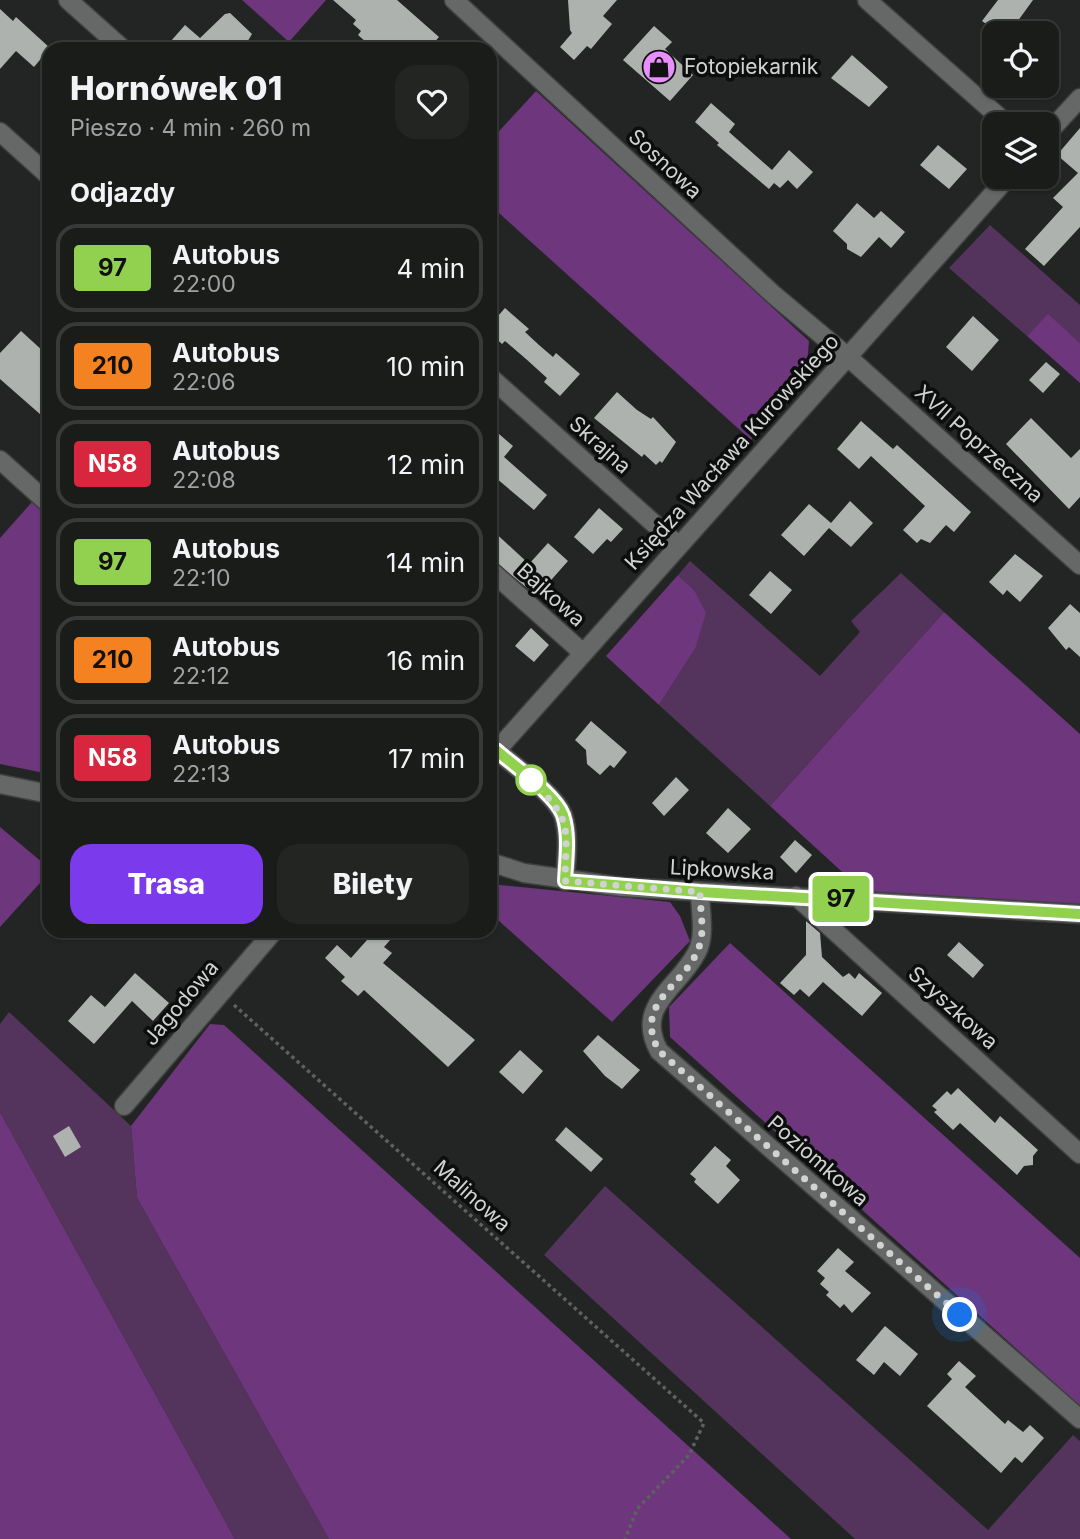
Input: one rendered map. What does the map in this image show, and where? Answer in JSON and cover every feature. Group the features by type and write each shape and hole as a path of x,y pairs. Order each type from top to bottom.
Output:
{"street":[{"path":"68,0 115,42"},
{"name":"Sosnowa","path":"454,0 774,295 848,357"},
{"path":"867,0 993,112"},
{"path":"1059,121 1080,98"},
{"path":"0,132 42,170"},
{"name":"Księdza Wacława Kurowskiego","path":"497,750 997,189"},
{"name":"XVII Poprzeczna","path":"848,357 1080,565"},
{"name":"Skrajna","path":"497,383 679,546"},
{"path":"0,460 42,498"},
{"name":"Bajkowa","path":"497,576 583,653"},
{"path":"497,757 536,785 562,814 567,841 565,881"},
{"path":"0,784 42,793"},
{"name":"Lipkowska","path":"497,864 565,881 700,892 1080,914"},
{"name":"Poziomkowa","path":"700,892 699,949 659,1002 651,1019 653,1040 659,1051 1080,1419"},
{"name":"Szyszkowa","path":"796,896 1080,1154"},
{"name":"Jagodowa","path":"124,1106 268,938"}],"path":[{"name":"Malinowa","path":"220,992 704,1423 689,1455 636,1509 625,1539"}],"shaded area":[{"path":"242,0 326,0 289,42"},
{"path":"536,91 809,341 806,378 751,440 497,211 497,133"},
{"path":"990,225 1080,305 1080,343 1048,315 1027,336 949,268"},
{"path":"1048,314 1080,343 1080,383 1027,336"},
{"path":"32,502 42,511 42,773 0,764 0,538"},
{"path":"690,561 820,676 860,632 851,621 901,573 944,612 770,806 659,705 695,649 694,590 678,575"},
{"path":"678,575 694,590 706,613 695,649 659,705 606,656"},
{"path":"944,612 1080,734 1080,906 863,891 770,806"},
{"path":"0,827 42,862 42,881 0,927"},
{"path":"497,885 670,902 680,916 690,941 612,1022 497,919"},
{"path":"730,943 1080,1258 1080,1406 670,1037 669,1007"},
{"path":"9,1012 131,1126 137,1198 329,1539 235,1539 0,1112 0,1024"},
{"path":"210,1024 224,1025 791,1539 329,1539 137,1198 131,1126"},
{"path":"0,1112 235,1539 0,1539"},
{"path":"605,1186 988,1530 1073,1435 1080,1441 1080,1539 855,1539 544,1255"}],"building":[{"path":"333,0 397,0 439,37 434,42 366,42 358,35 361,31 353,24 356,20"},
{"path":"568,0 617,0 603,16 612,24 591,49 587,46 574,60 560,47 572,33"},
{"path":"998,0 1033,0 1018,21 982,21"},
{"path":"0,9 13,21 16,17 43,42 42,58 34,67 16,51 0,69"},
{"path":"230,13 252,34 247,42 170,42 185,25 200,38 225,14"},
{"path":"654,26 672,42 665,49 693,75 670,101 623,60"},
{"path":"852,55 888,87 869,107 831,78"},
{"path":"711,103 735,124 729,132 772,170 789,150 813,172 797,189 788,180 780,188 774,183 769,189 717,145 719,143 695,122"},
{"path":"1080,128 1080,227 1044,266 1025,249 1063,207 1053,198 1078,173 1059,157 1059,153"},
{"path":"938,145 967,169 949,189 920,165"},
{"path":"857,203 874,218 881,211 905,232 891,248 879,237 861,257 847,249 847,244 833,231"},
{"path":"505,308 529,329 525,332 539,345 553,357 556,353 580,374 560,396 544,382 547,378 526,359 505,341 502,344 497,339 497,317"},
{"path":"973,316 999,340 972,371 946,347"},
{"path":"21,331 42,350 42,416 0,379 0,353"},
{"path":"1046,362 1060,374 1043,393 1029,380"},
{"path":"617,392 637,410 651,419 653,417 676,442 662,463 660,461 656,465 644,454 642,457 594,418"},
{"path":"1031,418 1071,458 1080,449 1080,497 1069,509 1006,444"},
{"path":"861,421 893,449 897,445 971,512 954,532 946,525 930,543 921,539 917,543 903,530 925,506 871,456 859,469 837,449"},
{"path":"499,434 513,446 504,457 547,495 534,510 497,479"},
{"path":"850,501 873,523 851,547 829,528 804,556 781,535 809,504 831,523"},
{"path":"599,508 623,529 611,542 607,539 593,554 574,537"},
{"path":"497,534 529,564 548,543 568,561 537,596 497,564"},
{"path":"1015,554 1043,576 1020,602 1007,590 1003,595 989,582"},
{"path":"770,571 792,590 771,614 749,595"},
{"path":"1070,604 1080,613 1080,657 1069,647 1066,650 1048,628"},
{"path":"531,628 549,645 534,662 515,646"},
{"path":"591,721 627,752 614,768 610,765 600,775 587,764 586,750 575,740"},
{"path":"676,777 689,790 664,816 652,803"},
{"path":"728,808 751,829 728,853 706,833"},
{"path":"795,840 812,855 796,873 780,857"},
{"path":"806,921 820,933 822,957 843,977 849,973 855,979 859,973 882,993 862,1016 823,982 809,997 800,989 794,995 780,983 806,955"},
{"path":"369,938 392,938 384,947 392,953 383,963 475,1040 448,1067 364,990 358,996 341,981 345,977 325,958 337,945 351,958"},
{"path":"959,942 984,965 973,978 947,955"},
{"path":"135,973 169,1003 153,1021 132,1001 94,1044 68,1021 91,995 105,1007"},
{"path":"598,1035 640,1070 622,1089 605,1076 583,1051"},
{"path":"520,1050 543,1071 523,1094 499,1072"},
{"path":"958,1088 995,1123 1000,1116 1038,1150 1033,1156 1033,1165 1024,1166 1017,1175 960,1123 953,1130 934,1112 937,1110 932,1106 947,1091 951,1095"},
{"path":"69,1126 81,1147 65,1157 53,1136"},
{"path":"566,1127 603,1159 591,1172 555,1140"},
{"path":"715,1146 731,1160 726,1166 740,1180 718,1204 694,1182 696,1179 690,1174"},
{"path":"838,1248 854,1262 845,1271 871,1293 852,1313 844,1304 840,1308 826,1295 829,1292 820,1284 825,1278 817,1271"},
{"path":"885,1326 918,1354 900,1376 884,1362 874,1375 856,1360"},
{"path":"959,1361 976,1376 965,1387 1005,1424 1008,1420 1023,1432 1030,1425 1044,1438 1022,1463 1015,1457 1001,1473 927,1406 952,1379 947,1374"}],"bus line":[{"name":"97","path":"497,751 558,806 567,841 565,881 700,892 1080,914"}],"place":[{"name":"Fotopiekarnik","path":"659,67"}],"route":[{"path":"531,780 558,806 562,814 567,841 565,881 700,892 699,949 659,1002 651,1019 653,1040 659,1051 960,1315"}]}
